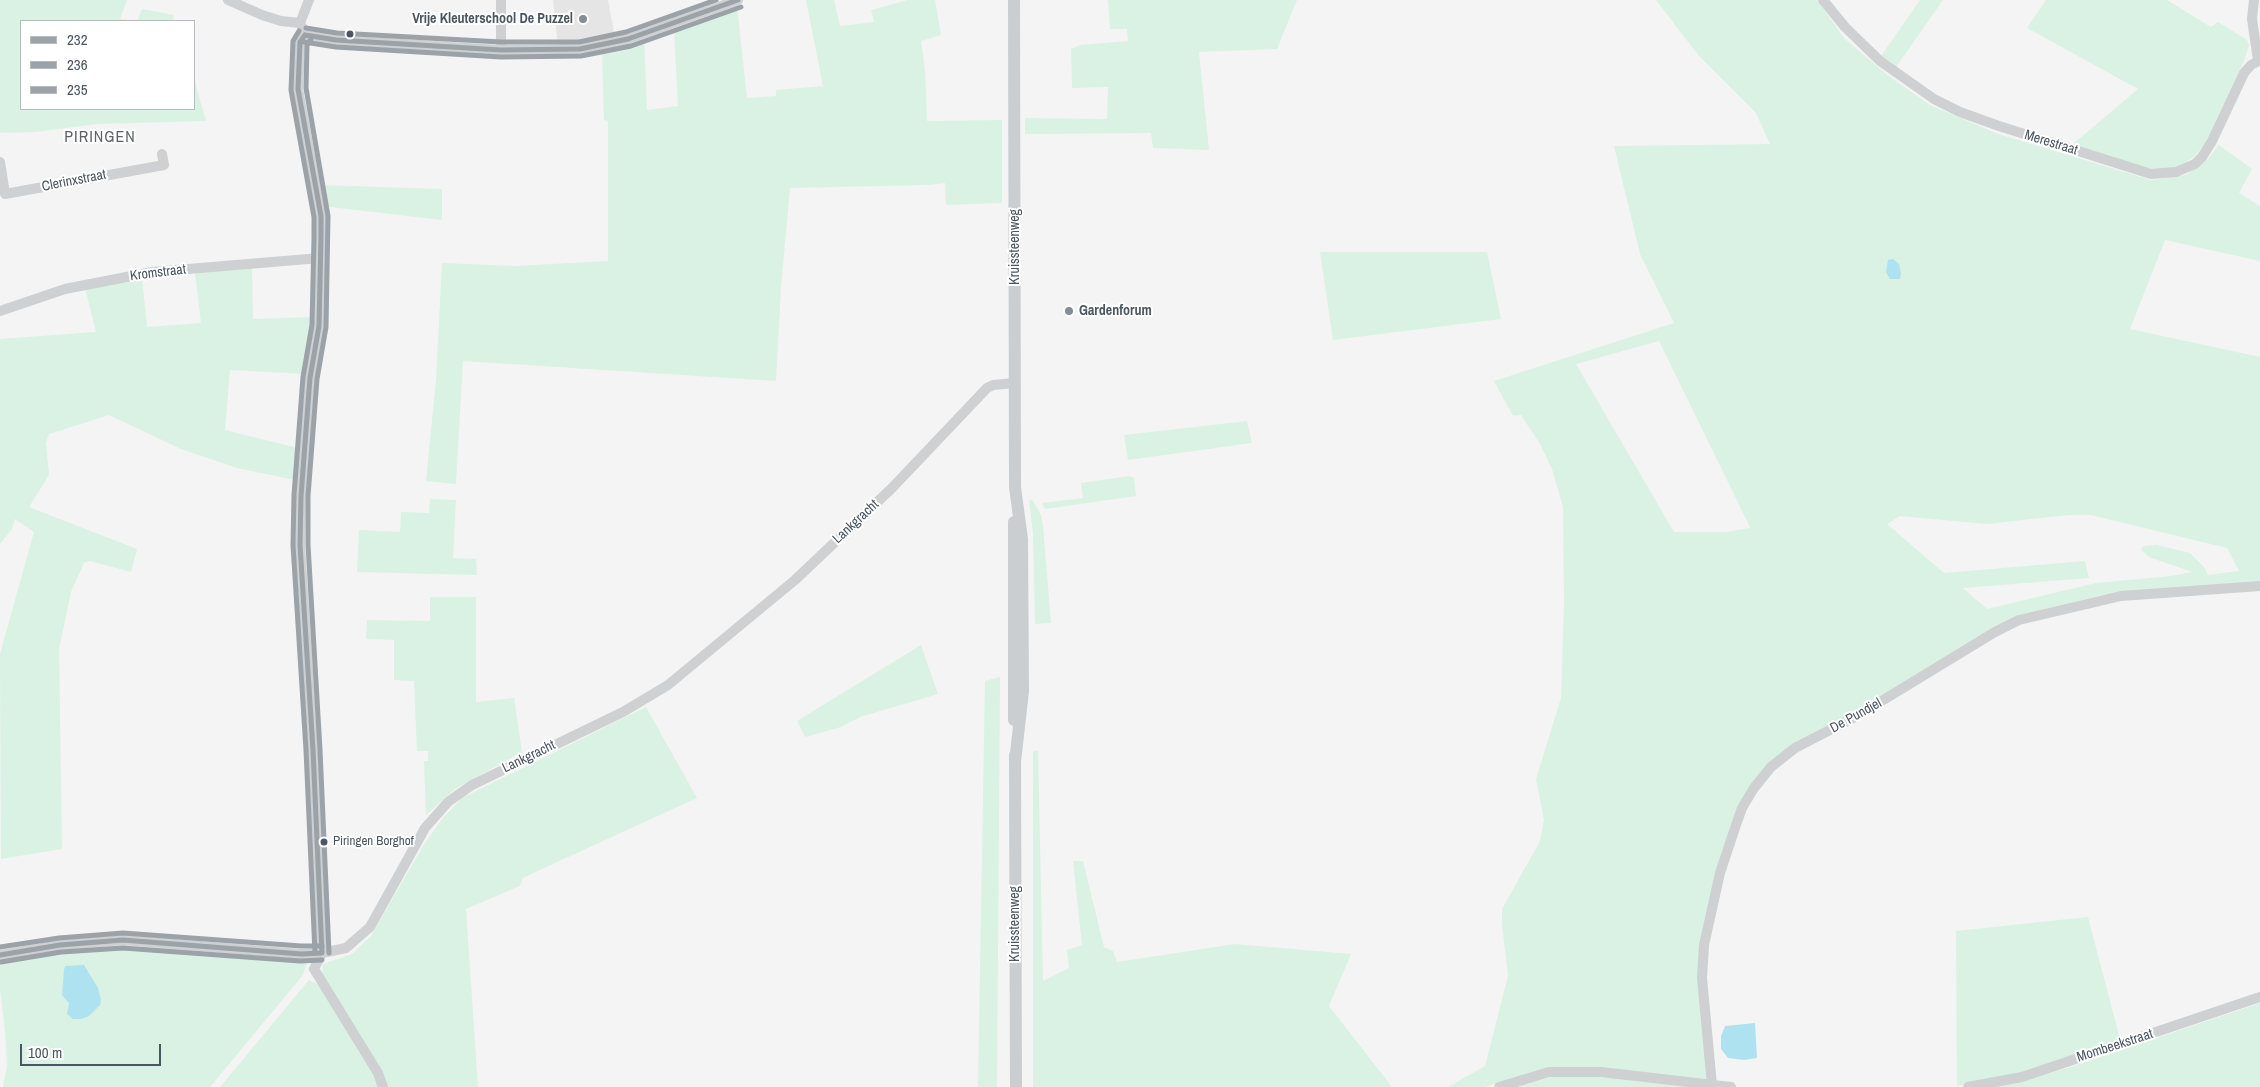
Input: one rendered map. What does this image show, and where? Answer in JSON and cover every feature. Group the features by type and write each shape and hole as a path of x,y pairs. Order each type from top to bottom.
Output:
{"main road":[{"name":"Kruissteenweg","path":"1014,0 1016,494 1013,540 1012,672 1015,762 1016,1087"}],"street":[{"path":"228,0 262,15 281,21 300,23"},
{"path":"309,0 300,23 304,35 300,42 298,89 321,216 319,326 310,378 301,496 300,545 313,750 322,953 314,968 378,1073 383,1087"},
{"path":"501,0 501,50"},
{"path":"304,35 336,40 501,50 580,49 628,39 738,0"},
{"name":"Merestraat","path":"1823,0 1844,27 1880,61 1934,99 1960,112 1999,126 2151,174 2176,172 2195,164 2202,157 2212,141 2244,73 2259,60"},
{"path":"2254,0 2252,20 2259,60"},
{"name":"Clerinxstraat","path":"0,162 5,194 164,165 162,154"},
{"name":"Kromstraat","path":"0,311 65,289 152,272 320,258"},
{"name":"Lankgracht","path":"0,955 60,945 123,940 301,954 322,953 346,948 370,927 425,828 448,802 472,785 623,712 668,685 795,580 892,488 987,388 993,385 1015,383"},
{"name":"De Pundjel","path":"1712,1085 1702,978 1704,945 1720,873 1742,808 1754,788 1771,767 1795,748 1857,716 1995,632 2019,620 2121,596 2260,586"},
{"name":"Mombeekstraat","path":"1968,1087 2031,1074 2260,997"},
{"path":"1499,1087 1549,1072 1601,1072 1730,1087"}],"shaded area":[{"name":"Vrije Kleuterschool De Puzzel","path":"553,0 608,0 615,38 558,46"}],"green space":[{"path":"0,0 127,0 120,19 128,20 20,20 20,110 195,110 195,82 206,121 97,124 35,132 0,133"},
{"path":"806,0 834,0 840,26 874,22 871,10 908,0 935,0 941,35 921,41 925,70 927,121 1002,120 1002,203 946,205 945,183 790,188 781,287 776,381 463,361 456,484 426,481 436,380 442,263 516,266 608,261 608,121 604,120 602,51 644,39 647,110 678,106 674,29 737,6 747,98 776,96 776,90 823,86"},
{"path":"1108,0 1297,0 1277,49 1199,52 1209,150 1153,148 1151,133 1025,134 1025,118 1107,119 1108,87 1072,88 1071,49 1080,45 1128,41 1127,29 1110,29"},
{"path":"1656,0 1817,0 1844,38 1886,74 1930,105 1998,134 2151,180 2186,175 2208,159 2219,145 2252,169 2239,193 2260,206 2260,261 2165,240 2130,329 2260,357 2260,583 2131,591 2102,595 2028,613 1817,734 1751,786 1705,927 1708,1076 1706,1080 1533,1072 1485,1087 1448,1087 1485,1066 1508,976 1502,909 1540,841 1544,820 1536,779 1561,698 1564,603 1563,507 1552,469 1540,444 1521,415 1513,416 1494,381 1674,323 1640,254 1614,146 1770,144 1756,113 1699,56","holes":["1659,341 1750,527 1750,528 1726,532 1674,532 1576,364","2068,515 2091,515 2227,548 2239,571 2208,575 2204,567 2190,553 2157,545 2143,546 2141,550 2149,557 2192,572 2171,576 2096,583 1987,609 1963,588 2089,578 2085,561 1944,573 1887,524 1900,516 1987,524"]},
{"path":"1920,0 1943,0 1896,67 1881,56"},
{"path":"2046,0 2167,0 2211,27 2218,22 2247,40 2249,45 2244,61 2206,141 2195,156 2180,166 2169,169 2148,169 2073,144 2138,89 2027,28"},
{"path":"142,9 174,15 173,20 137,20"},
{"path":"318,185 442,189 442,220 322,206"},
{"path":"1320,252 1487,252 1501,319 1333,340"},
{"path":"252,266 253,319 313,317 306,374 230,370 225,430 298,448 295,480 237,468 181,449 109,415 49,434 46,443 49,475 29,507 137,549 131,572 90,561 84,563 71,592 59,649 62,849 1,859 0,654 34,532 15,519 12,529 0,544 0,339 96,332 85,288 142,278 147,327 201,323 195,272"},
{"path":"1247,421 1252,443 1128,460 1124,435"},
{"path":"1130,476 1134,478 1136,496 1045,509 1042,503 1083,498 1081,483"},
{"path":"430,499 456,500 453,558 476,559 477,575 357,572 359,530 400,532 401,512 429,513"},
{"path":"1032,499 1041,515 1043,526 1051,623 1035,624 1033,533 1029,501"},
{"path":"430,597 476,597 476,702 514,698 522,752 455,789 426,815 424,761 428,761 428,751 417,751 414,681 394,680 394,640 366,639 367,620 430,621"},
{"path":"921,645 938,694 860,717 841,727 805,737 797,721"},
{"path":"1000,677 997,1087 978,1087 985,681"},
{"path":"646,707 697,798 523,878 520,886 466,909 478,1087 385,1087 322,974 323,964 352,954 371,936 423,846 442,819 462,798"},
{"path":"1038,750 1043,981 1069,968 1067,950 1082,945 1073,861 1083,861 1104,947 1113,951 1117,962 1235,944 1351,954 1329,1006 1392,1087 1033,1087 1033,751"},
{"path":"2088,917 2120,1039 2022,1072 1957,1086 1956,931"},
{"path":"122,944 304,958 307,962 303,975 210,1087 3,1087 7,1066 0,989 0,961 58,950"},
{"path":"309,980 321,986 375,1074 378,1087 220,1087"},
{"path":"2260,1003 2260,1087 1993,1087 2077,1065"},
{"path":"1586,1076 1629,1079 1686,1087 1511,1087 1552,1077"}],"water":[{"path":"1893,259 1899,264 1900,279 1890,279 1886,272 1888,260"},
{"path":"84,965 98,988 101,1000 100,1005 89,1016 73,1019 67,1014 69,1003 62,995 64,970 65,966"},
{"path":"1755,1023 1757,1058 1744,1060 1728,1058 1721,1049 1721,1036 1725,1026"}],"transit line":[{"name":"235","path":"306,28 337,33 501,42 579,42 626,32 716,0"},
{"name":"232","path":"305,35 336,40 501,50 580,49 628,39 738,0"},
{"name":"236","path":"304,42 336,47 501,57 581,56 631,46 741,7"},
{"name":"236","path":"299,31 293,41 291,90 314,217 314,238 312,325 303,377 294,495 293,545 306,750 315,953"},
{"name":"232","path":"305,35 300,42 298,89 321,216 321,238 319,326 310,378 301,496 300,545 313,750 322,953"},
{"name":"235","path":"311,39 307,45 306,88 328,216 326,327 317,379 308,496 308,545 329,953"},
{"name":"235","path":"0,947 59,938 123,933 322,946"},
{"name":"232","path":"0,955 60,945 123,940 301,954 322,953"},
{"name":"236","path":"1,962 61,952 123,948 300,961 322,960"}],"place":[{"name":"Vrije Kleuterschool De Puzzel","path":"583,19"},
{"name":"Gardenforum","path":"1069,311"},
{"name":"Piringen Borghof","path":"324,842"}],"district":[{"name":"PIRINGEN","path":"100,138"}]}
